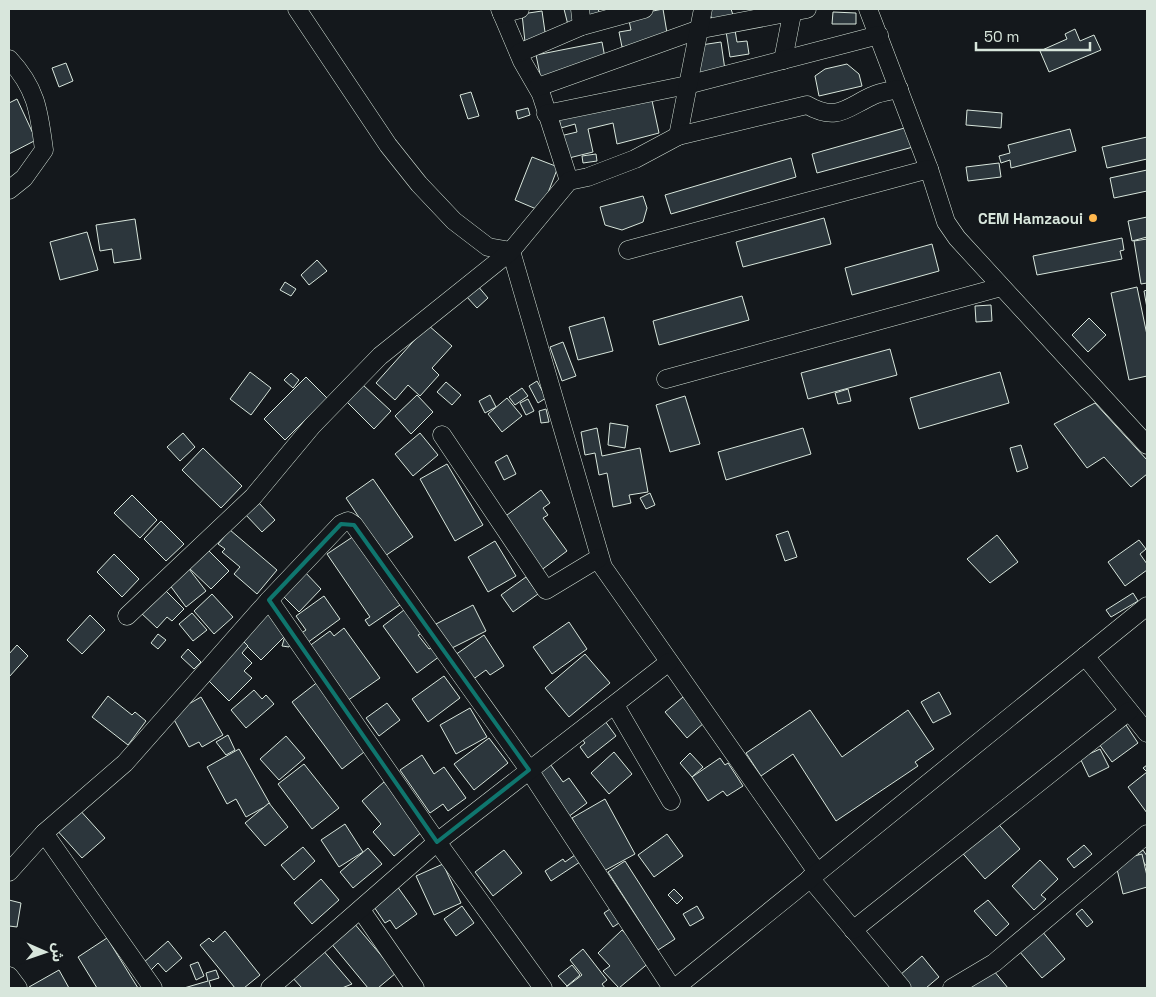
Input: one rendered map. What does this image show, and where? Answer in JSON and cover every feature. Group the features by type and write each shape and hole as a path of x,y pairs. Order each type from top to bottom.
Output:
{"street":[{"path":"297,9 388,145 419,184 454,221 488,247 511,251"},
{"path":"520,9 501,11 519,53 538,87 569,181"},
{"path":"519,53 581,17 644,9"},
{"path":"678,136 703,9"},
{"path":"868,9 929,168 946,222 957,238 1001,287 1147,445"},
{"path":"538,87 698,30 797,10 783,60"},
{"path":"546,114 687,85 879,35"},
{"path":"9,59 21,72 38,105 44,150 24,178 9,190"},
{"path":"128,616 253,497 312,426 380,356 511,251 569,181 588,177 635,159 678,136 807,105 822,113 846,111 874,95 899,89"},
{"path":"628,250 929,168"},
{"path":"511,251 602,568 853,930 902,988"},
{"path":"666,379 1001,287"},
{"path":"442,435 546,590 599,558"},
{"path":"9,872 44,833 125,763 268,600 341,524 348,521 354,525 529,770 674,988 1147,606"},
{"path":"268,600 437,842 543,988"},
{"path":"853,930 1141,720 1085,656"},
{"path":"270,988 289,982 361,910 437,842 669,662"},
{"path":"615,705 671,801"},
{"path":"44,833 153,988"},
{"path":"952,988 994,963 1147,834"},
{"path":"361,910 415,988"},
{"path":"9,976 18,988"}],"highlighted area":[{"path":"341,524 354,525 529,770 437,842 269,600"}],"building":[{"path":"564,9 574,9 577,22 568,25"},
{"path":"583,9 598,9 600,14 587,19"},
{"path":"663,9 668,39 622,47 619,32 631,30 628,16"},
{"path":"708,9 731,9 733,15 713,22"},
{"path":"542,11 546,39 525,42 522,14"},
{"path":"833,12 856,13 856,24 832,24"},
{"path":"1075,29 1080,41 1094,35 1101,50 1049,72 1040,51 1067,39 1065,34"},
{"path":"735,30 737,42 747,41 749,54 730,57 726,31"},
{"path":"602,42 606,63 541,79 536,55"},
{"path":"721,42 725,70 695,74 701,45"},
{"path":"66,63 73,81 59,87 52,68"},
{"path":"847,64 859,74 862,86 819,96 815,76 825,69"},
{"path":"471,92 479,116 468,119 460,95"},
{"path":"651,96 659,133 617,144 613,123 588,129 593,152 565,159 560,136 577,132 575,124 561,128 559,118"},
{"path":"17,99 36,140 9,154 9,103"},
{"path":"528,108 530,115 518,119 516,111"},
{"path":"967,110 1002,113 1001,128 966,125"},
{"path":"908,127 913,147 817,173 812,154"},
{"path":"1070,129 1076,151 1011,168 1010,160 1001,163 999,156 1010,153 1008,145"},
{"path":"1147,137 1147,159 1107,168 1102,147"},
{"path":"596,154 597,161 583,163 582,156"},
{"path":"532,157 558,167 541,211 515,200"},
{"path":"791,158 796,177 671,214 665,195"},
{"path":"999,163 1001,177 968,181 966,167"},
{"path":"1147,170 1147,191 1114,198 1110,178"},
{"path":"643,196 647,208 643,222 622,230 605,225 600,207"},
{"path":"1147,217 1147,237 1132,241 1128,221"},
{"path":"824,218 831,244 743,267 736,242"},
{"path":"135,219 141,259 114,263 112,249 100,251 96,225"},
{"path":"87,232 98,270 60,280 50,242"},
{"path":"1122,238 1124,250 1120,251 1122,259 1037,275 1033,256"},
{"path":"1147,239 1147,283 1141,284 1134,241"},
{"path":"932,244 939,271 852,295 845,268"},
{"path":"317,260 327,271 309,285 301,275"},
{"path":"285,282 296,289 291,296 280,290"},
{"path":"477,285 488,298 477,308 466,296"},
{"path":"1137,287 1147,335 1147,376 1129,380 1111,293"},
{"path":"1147,290 1147,308 1144,291"},
{"path":"742,296 749,320 659,345 653,321"},
{"path":"991,305 992,321 976,322 975,306"},
{"path":"604,317 613,351 578,360 569,327"},
{"path":"1089,318 1106,335 1088,352 1072,335"},
{"path":"428,325 452,346 432,368 439,375 420,396 408,385 395,400 376,383"},
{"path":"563,342 576,376 562,381 550,347"},
{"path":"890,349 897,375 808,399 801,373"},
{"path":"250,372 271,388 251,415 230,399"},
{"path":"1000,372 1009,403 919,429 910,398"},
{"path":"291,373 299,380 293,388 284,380"},
{"path":"306,377 327,398 285,440 264,419"},
{"path":"537,381 546,398 538,403 529,386"},
{"path":"446,382 461,395 452,405 437,392"},
{"path":"363,385 391,411 374,429 347,402"},
{"path":"522,388 528,396 515,405 509,397"},
{"path":"848,389 851,401 838,404 835,393"},
{"path":"417,395 433,412 411,434 395,416"},
{"path":"490,395 496,407 485,413 479,401"},
{"path":"685,396 700,444 670,452 656,405"},
{"path":"507,398 522,416 502,432 488,414"},
{"path":"528,399 534,411 526,415 520,403"},
{"path":"1095,403 1147,460 1147,474 1131,487 1104,457 1087,468 1054,424"},
{"path":"546,409 549,422 541,423 539,411"},
{"path":"610,423 628,426 625,448 608,445"},
{"path":"597,428 602,456 640,448 648,492 629,495 631,503 613,507 607,473 599,475 595,453 585,455 581,432"},
{"path":"803,428 811,454 726,480 718,452"},
{"path":"183,433 195,447 180,461 167,447"},
{"path":"420,433 438,455 413,476 395,454"},
{"path":"1021,445 1028,468 1017,472 1010,448"},
{"path":"203,448 242,486 221,508 182,470"},
{"path":"507,455 516,474 504,480 495,462"},
{"path":"447,464 483,525 455,541 420,479"},
{"path":"373,479 413,537 385,556 346,498"},
{"path":"541,490 550,503 543,508 548,515 543,518 567,551 540,571 503,518"},
{"path":"650,493 655,505 646,509 640,498"},
{"path":"132,495 157,520 140,538 114,513"},
{"path":"258,502 275,520 262,532 245,514"},
{"path":"161,521 184,544 166,561 144,539"},
{"path":"230,530 277,570 257,594 234,574 240,567 222,552 225,549 218,544"},
{"path":"788,531 797,557 785,561 776,535"},
{"path":"997,535 1018,562 990,583 967,559"},
{"path":"354,536 400,605 369,626 365,620 370,617 327,554"},
{"path":"1139,540 1146,549 1140,554 1147,564 1147,570 1125,586 1108,562"},
{"path":"495,541 516,576 488,592 468,557"},
{"path":"207,549 229,571 211,589 189,568"},
{"path":"114,554 139,579 122,597 97,572"},
{"path":"189,569 206,591 186,607 169,584"},
{"path":"304,571 321,589 299,612 281,594"},
{"path":"526,577 538,594 513,612 501,595"},
{"path":"163,588 184,609 172,621 167,617 157,628 140,612"},
{"path":"1133,593 1138,601 1111,617 1106,610"},
{"path":"212,594 233,617 214,634 194,611"},
{"path":"324,596 340,619 307,643 300,634 306,630 296,616"},
{"path":"473,605 486,631 448,650 436,624"},
{"path":"404,610 422,633 418,635 429,649 433,647 440,656 417,673 383,626"},
{"path":"192,613 207,630 193,641 179,624"},
{"path":"268,614 287,634 261,660 241,640"},
{"path":"90,615 105,630 82,654 67,640"},
{"path":"569,622 587,649 552,674 533,647"},
{"path":"344,628 380,678 347,701 308,647 330,631 334,636"},
{"path":"158,634 166,640 158,649 151,643"},
{"path":"484,635 504,666 490,675 486,670 472,680 455,655"},
{"path":"285,636 292,637 289,647 282,646"},
{"path":"243,641 248,646 242,653 252,663 244,671 252,678 229,701 206,678"},
{"path":"17,645 28,656 9,677 9,654"},
{"path":"188,649 201,662 194,669 181,657"},
{"path":"585,654 610,683 569,717 545,688"},
{"path":"444,676 460,698 428,722 412,699"},
{"path":"319,681 368,749 342,769 292,702"},
{"path":"254,690 262,699 266,695 274,704 246,728 231,710"},
{"path":"939,692 951,714 933,723 921,702"},
{"path":"108,696 132,715 135,712 146,721 128,745 92,717"},
{"path":"201,697 223,735 202,747 199,742 189,747 171,714"},
{"path":"683,697 705,722 687,738 665,712"},
{"path":"387,703 400,720 379,736 366,718"},
{"path":"470,708 487,737 456,754 440,725"},
{"path":"810,710 842,757 908,710 934,749 915,762 918,766 836,821 793,754 761,776 746,753"},
{"path":"602,717 616,736 588,758 580,747 585,743 579,735"},
{"path":"1126,725 1138,743 1112,762 1099,744"},
{"path":"228,735 235,750 226,755 216,742"},
{"path":"286,736 305,758 279,780 260,759"},
{"path":"489,738 508,763 474,790 454,764"},
{"path":"239,749 270,804 246,817 236,799 227,804 207,767"},
{"path":"1100,749 1109,767 1089,777 1080,758"},
{"path":"614,752 632,774 609,794 591,773"},
{"path":"690,753 703,767 692,777 680,763"},
{"path":"422,755 434,774 444,767 466,798 448,811 443,804 430,813 400,770"},
{"path":"720,758 725,765 728,763 743,786 727,796 723,791 708,801 692,777"},
{"path":"548,761 563,782 569,778 587,803 568,817 538,775 545,769 541,765"},
{"path":"304,764 339,808 312,829 278,784"},
{"path":"1147,772 1147,813 1128,787"},
{"path":"384,782 424,830 394,856 373,832 381,824 362,801"},
{"path":"605,799 635,854 602,872 572,818"},
{"path":"269,803 288,827 265,846 245,823"},
{"path":"78,808 105,838 82,858 55,828"},
{"path":"994,819 1020,849 985,879 959,849"},
{"path":"345,824 363,852 339,867 321,840"},
{"path":"667,834 683,856 654,877 638,855"},
{"path":"1084,845 1092,854 1074,868 1067,859"},
{"path":"303,847 315,861 294,880 281,865"},
{"path":"368,848 382,864 353,888 340,872"},
{"path":"504,850 522,873 493,896 475,872"},
{"path":"1143,850 1147,856 1147,867 1138,854"},
{"path":"1142,854 1147,876 1147,887 1123,894 1115,861"},
{"path":"575,855 580,862 551,881 545,871 563,859 565,862"},
{"path":"1040,860 1058,879 1041,895 1046,899 1034,910 1012,886"},
{"path":"625,861 675,939 658,950 608,872"},
{"path":"443,864 461,903 434,915 416,876"},
{"path":"321,879 339,900 312,924 294,903"},
{"path":"397,886 417,914 396,929 390,920 385,923 372,904"},
{"path":"674,889 683,898 677,904 668,895"},
{"path":"9,900 21,903 17,927 9,926"},
{"path":"988,900 1009,924 996,936 974,911"},
{"path":"462,906 474,923 456,936 444,919"},
{"path":"697,906 704,918 690,926 683,914"},
{"path":"613,907 622,921 613,927 604,913"},
{"path":"1082,909 1093,922 1087,927 1076,914"},
{"path":"353,922 396,973 378,988 368,988 330,942"},
{"path":"1037,925 1065,959 1042,978 1014,945"},
{"path":"622,930 651,961 619,988 603,971 610,966 598,953"},
{"path":"225,931 260,975 244,988 235,988 200,945 209,938 213,942"},
{"path":"107,938 138,988 97,988 78,957"},
{"path":"168,941 182,958 166,972 158,963 150,971 143,963"},
{"path":"322,949 352,984 342,988 302,988 291,976"},
{"path":"583,949 607,980 602,984 605,988 565,988 582,975 570,960"},
{"path":"922,956 939,977 926,988 911,988 900,975"},
{"path":"198,962 204,976 196,980 190,965"},
{"path":"572,965 580,975 567,986 558,976"},
{"path":"989,965 1008,988 972,988 967,983"},
{"path":"59,970 69,988 29,987"},
{"path":"216,970 219,978 209,981 211,988 184,988 208,981 206,973"}],"place":[{"name":"CEM Hamzaoui","path":"1093,218"}]}
